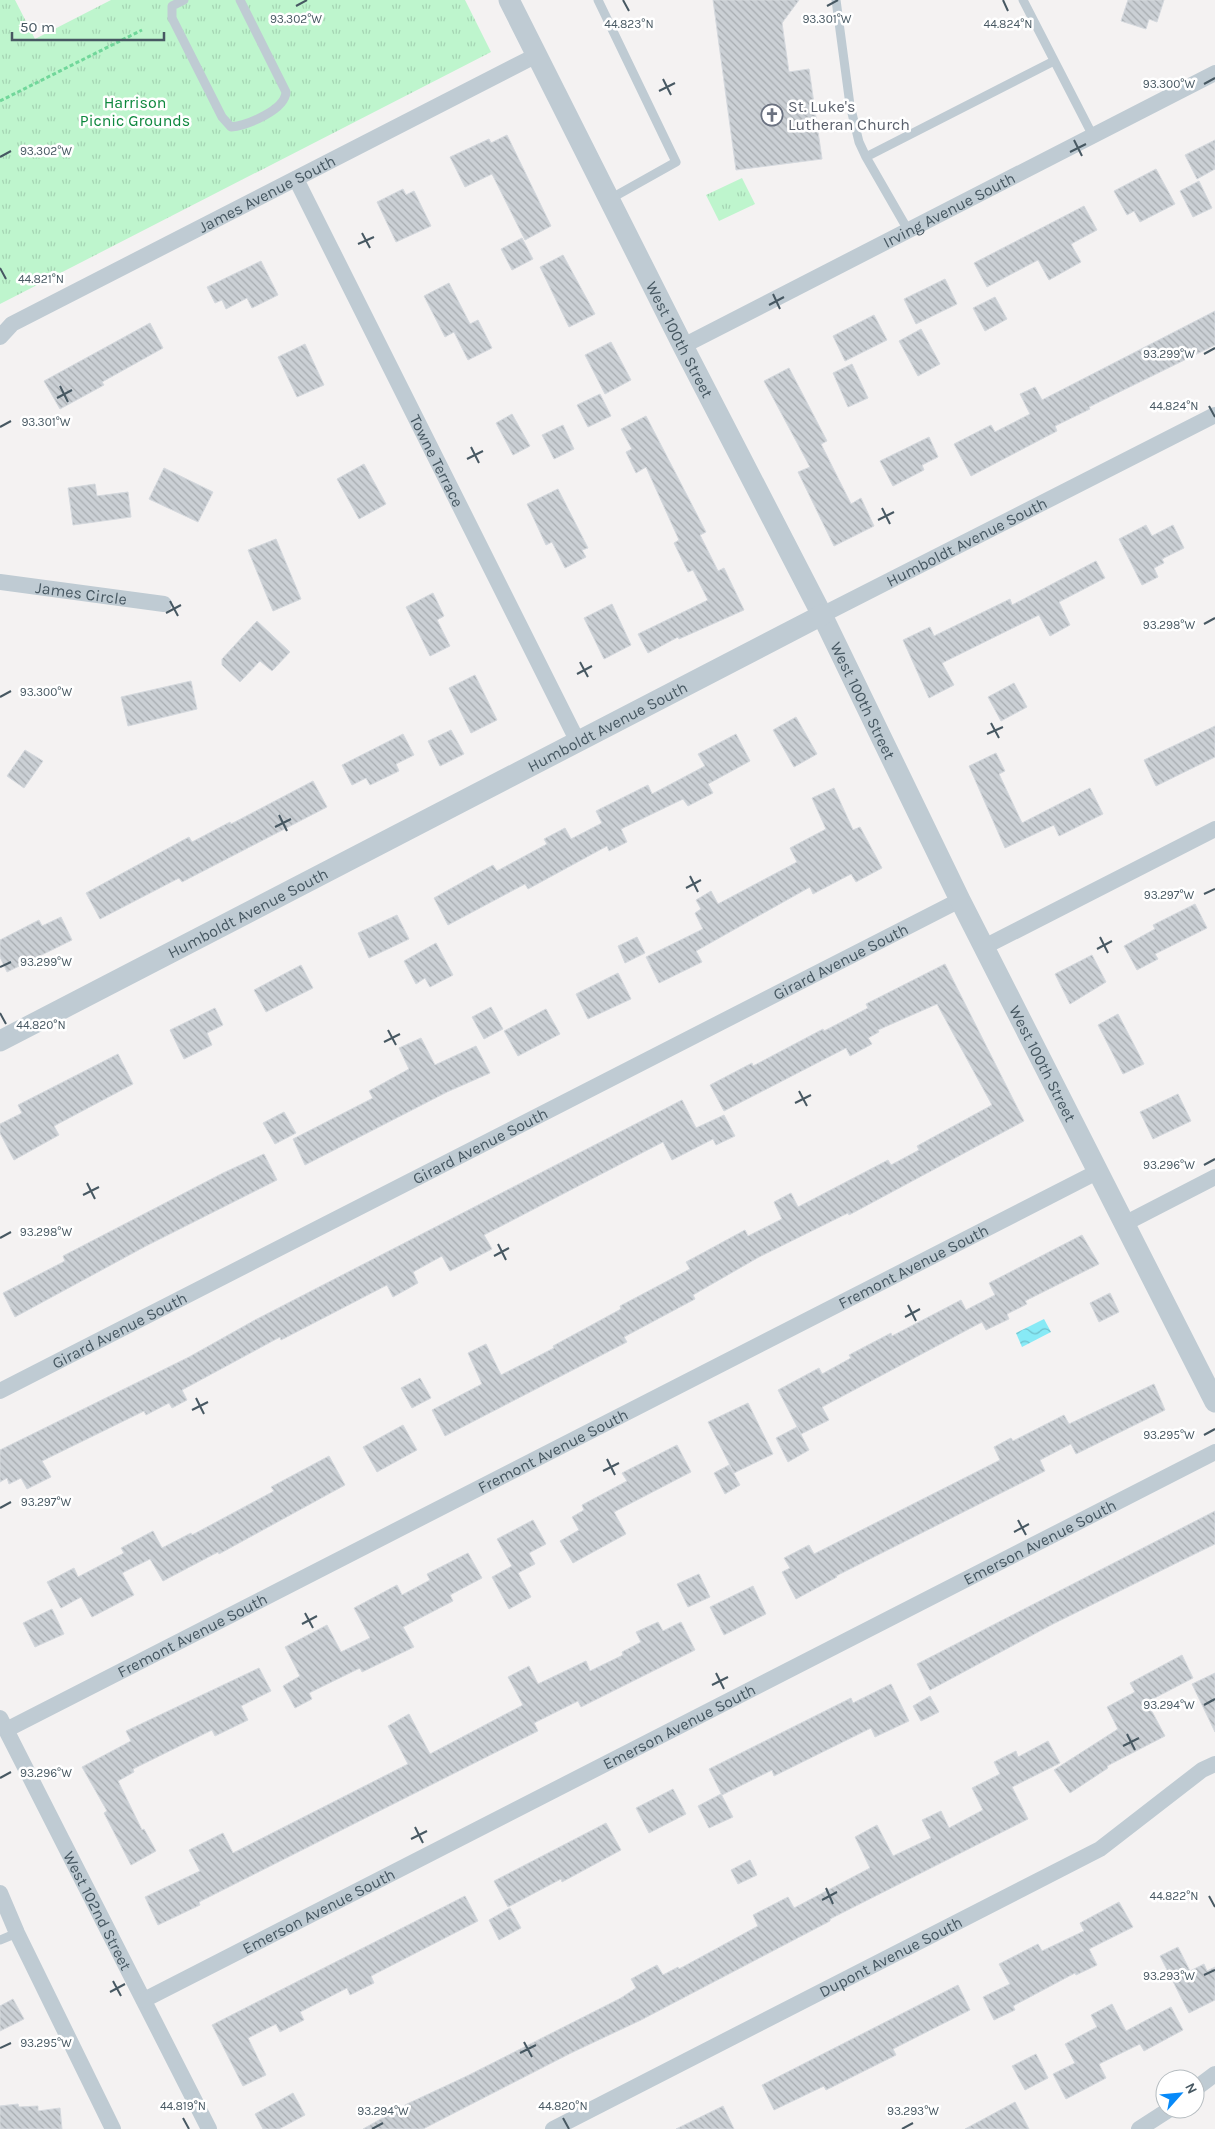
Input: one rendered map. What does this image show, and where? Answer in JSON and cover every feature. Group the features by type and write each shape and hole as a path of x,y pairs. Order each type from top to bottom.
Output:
{"street":[{"name":"West 100th Street","path":"509,0 683,346 822,615 960,900 1215,1402"},
{"name":"James Avenue South","path":"0,337 12,324 537,55"},
{"name":"Irving Avenue South","path":"683,346 1215,73"},
{"name":"Towne Terrace","path":"296,179 578,742"},
{"name":"Humboldt Avenue South","path":"0,1041 822,615 1215,415"},
{"name":"James Circle","path":"0,582 164,604"},
{"path":"984,947 1215,829"},
{"name":"Girard Avenue South","path":"0,1391 960,900"},
{"name":"Fremont Avenue South","path":"3,1724 1099,1172"},
{"path":"1124,1224 1215,1177"},
{"name":"Emerson Avenue South","path":"144,2000 1215,1452"},
{"name":"West 102nd Street","path":"3,1724 209,2129"},
{"name":"Dupont Avenue South","path":"553,2129 1100,1849 1202,1770 1215,1764"},
{"path":"0,1893 17,1933 113,2129"},
{"path":"1139,2129 1155,2119"}],"lane":[{"path":"184,0 172,6 172,18 222,117 231,127 243,126 281,105 286,99 286,92 240,0"},
{"path":"598,0 676,162 610,200"},
{"path":"836,0 850,105 859,142 908,230"},
{"path":"1023,0 1092,136"},
{"path":"866,157 1054,61"},
{"path":"0,1940 17,1933"}],"path":[{"path":"0,101 142,30"}],"green space":[{"name":"Harrison Picnic Grounds","path":"0,0 15,0 35,39 111,0 465,0 491,52 0,304"},
{"path":"742,178 755,204 719,221 706,195"}],"water":[{"path":"1044,1319 1051,1332 1022,1347 1016,1333"}],"building":[{"name":"St. Luke's Lutheran Church","path":"713,0 799,0 782,23 789,72 809,69 822,159 736,170"},
{"path":"1128,0 1164,0 1157,22 1149,19 1146,29 1121,21"},
{"path":"507,135 551,226 525,240 492,174 465,187 450,157 489,139 491,143"},
{"path":"1215,140 1215,169 1197,179 1185,155"},
{"path":"1156,169 1175,204 1140,222 1134,211 1127,215 1114,191"},
{"path":"1199,181 1212,208 1193,217 1180,191"},
{"path":"403,189 406,195 414,191 431,226 396,242 377,202"},
{"path":"1084,206 1097,230 1071,244 1081,262 1049,280 1038,260 987,287 974,263"},
{"path":"522,238 533,259 512,270 501,249"},
{"path":"563,255 595,314 569,327 540,267"},
{"path":"261,261 278,295 252,308 247,298 226,309 222,300 215,303 207,287"},
{"path":"945,279 957,304 916,324 904,299"},
{"path":"449,283 470,324 478,320 492,348 468,360 454,332 445,337 424,296"},
{"path":"995,297 1007,319 985,331 973,308"},
{"path":"1215,311 1215,345 1089,407 1090,409 1055,426 1057,431 971,476 954,444 991,425 995,432 1030,414 1020,394 1035,387 1042,400"},
{"path":"874,315 887,340 845,361 833,336"},
{"path":"150,323 163,348 102,382 104,385 60,409 44,381"},
{"path":"921,329 940,364 918,376 899,341"},
{"path":"611,342 631,380 605,394 585,355"},
{"path":"305,344 324,385 297,397 278,357"},
{"path":"852,364 868,398 848,407 833,373"},
{"path":"789,368 827,441 821,444 851,504 861,498 874,526 834,546 798,472 810,467 764,381"},
{"path":"600,394 611,416 588,427 577,405"},
{"path":"512,414 530,446 513,455 496,423"},
{"path":"646,416 706,532 700,535 718,571 724,568 744,610 679,639 678,637 648,653 638,634 708,600 693,570 688,572 674,543 679,540 646,467 636,473 626,452 632,449 621,429"},
{"path":"563,425 574,449 554,459 542,435"},
{"path":"929,437 938,457 922,465 924,470 893,486 880,461"},
{"path":"364,464 386,504 359,519 337,479"},
{"path":"164,468 213,492 198,522 149,499"},
{"path":"95,484 97,496 128,492 131,517 73,525 68,488"},
{"path":"558,489 588,548 582,550 586,557 565,568 552,542 546,545 527,504"},
{"path":"1146,525 1152,536 1173,525 1184,548 1162,559 1164,563 1154,568 1158,577 1142,585 1119,539"},
{"path":"276,539 301,599 273,611 248,550"},
{"path":"1096,561 1105,578 1059,602 1070,625 1050,636 1039,615 942,663 954,685 929,698 903,640 930,627 934,636 1010,599 1012,605"},
{"path":"433,593 444,616 437,620 450,646 430,656 406,607"},
{"path":"612,604 631,645 604,659 584,618"},
{"path":"257,621 290,652 272,671 260,661 240,682 222,665 222,659"},
{"path":"475,675 497,720 471,733 449,688"},
{"path":"191,681 197,709 128,726 121,697"},
{"path":"1014,683 1027,707 1001,721 988,697"},
{"path":"796,717 817,754 794,767 773,730"},
{"path":"1215,726 1215,757 1156,786 1144,760"},
{"path":"451,730 464,754 440,766 428,741"},
{"path":"403,734 414,755 396,764 399,771 370,785 366,778 352,785 342,765"},
{"path":"736,734 750,761 708,784 713,793 688,806 683,799 621,829 627,842 609,851 607,846 528,889 525,884 448,925 434,898 493,865 497,871 547,844 544,839 565,828 571,839 602,823 596,811 648,785 652,794 705,766 698,754"},
{"path":"25,750 43,761 24,788 7,776"},
{"path":"996,753 1005,771 999,774 1022,823 1090,788 1103,814 1059,836 1054,825 1005,848 969,766"},
{"path":"313,781 327,807 182,882 179,878 100,919 86,893 189,837 192,842"},
{"path":"834,788 853,830 860,827 882,868 856,882 851,874 813,894 810,887 696,951 702,962 659,983 646,957 703,929 695,913 701,909 696,900 711,891 718,904 797,862 790,848 826,829 812,798"},
{"path":"1195,904 1207,928 1155,954 1158,959 1137,970 1124,946 1155,929 1153,925"},
{"path":"397,915 409,939 369,958 358,933"},
{"path":"61,917 72,940 7,972 0,957 0,940 39,920 42,926"},
{"path":"637,937 645,953 625,963 618,946"},
{"path":"436,943 453,975 430,987 425,978 416,984 404,961"},
{"path":"1092,955 1106,982 1070,1004 1055,974"},
{"path":"945,964 1024,1121 849,1215 848,1213 759,1257 693,1295 695,1299 624,1337 627,1342 445,1436 432,1410 482,1384 468,1353 486,1344 501,1375 554,1348 553,1346 621,1309 620,1306 690,1269 686,1262 745,1230 748,1236 782,1219 774,1202 791,1193 798,1207 888,1160 891,1165 919,1150 917,1146 992,1105 937,1004 878,1030 879,1032 868,1038 872,1044 850,1056 846,1048 724,1111 710,1085 752,1063 753,1066 823,1029 824,1031 868,1008 866,1004"},
{"path":"301,965 313,988 266,1012 254,990"},
{"path":"618,973 631,999 588,1019 576,994"},
{"path":"491,1007 503,1029 484,1039 472,1017"},
{"path":"215,1008 223,1025 207,1033 212,1045 184,1059 170,1030"},
{"path":"546,1009 560,1034 518,1056 504,1031"},
{"path":"1118,1014 1144,1064 1123,1074 1098,1025"},
{"path":"421,1038 435,1065 476,1046 490,1073 447,1092 305,1165 293,1139 373,1098 369,1091 409,1069 399,1048"},
{"path":"118,1054 133,1084 54,1126 59,1135 14,1160 0,1133 0,1124 22,1113 18,1105"},
{"path":"1178,1094 1191,1121 1153,1139 1140,1112"},
{"path":"682,1100 696,1128 724,1115 735,1136 716,1145 713,1139 672,1160 663,1142 484,1235 492,1249 450,1271 442,1256 413,1272 418,1283 393,1297 387,1285 281,1340 280,1337 182,1390 187,1400 172,1408 169,1403 146,1415 144,1411 42,1461 51,1477 27,1489 21,1478 9,1484 7,1478 0,1482 0,1450 189,1357 255,1320"},
{"path":"284,1112 296,1133 275,1144 263,1123"},
{"path":"264,1154 277,1180 146,1246 15,1317 3,1293 65,1261 63,1256 223,1173"},
{"path":"1082,1235 1099,1264 1025,1301 1027,1304 1007,1314 1009,1319 986,1330 982,1322 822,1407 829,1420 801,1434 778,1390 819,1368 822,1374 851,1358 849,1355 891,1333 892,1336 961,1300 966,1310 995,1295 989,1283"},
{"path":"1110,1293 1119,1312 1099,1322 1090,1303"},
{"path":"420,1378 431,1398 412,1408 401,1388"},
{"path":"1154,1384 1165,1410 1076,1454 1071,1444 1040,1460 1045,1471 836,1576 796,1599 782,1572 790,1568 784,1558 809,1545 814,1554 1000,1460 994,1447 1011,1438 1013,1441 1064,1415 1069,1424"},
{"path":"748,1403 773,1454 734,1473 708,1422"},
{"path":"403,1425 417,1450 377,1472 363,1447"},
{"path":"797,1427 809,1450 788,1462 776,1438"},
{"path":"677,1445 691,1472 614,1512 626,1534 573,1563 560,1541 579,1530 572,1517 584,1510 582,1505 627,1481 622,1473"},
{"path":"329,1456 345,1485 219,1554 218,1552 163,1581 150,1559 122,1573 134,1595 92,1617 81,1597 61,1608 47,1582 74,1568 78,1577 124,1553 121,1548 153,1531 162,1548 191,1533 192,1535 274,1491 271,1487"},
{"path":"729,1465 740,1485 725,1494 714,1473"},
{"path":"1215,1511 1215,1544 1053,1624 930,1690 917,1664"},
{"path":"533,1520 546,1544 529,1553 535,1564 518,1573 531,1597 509,1609 492,1577 512,1566 497,1539"},
{"path":"468,1553 482,1578 450,1595 453,1601 403,1627 414,1647 362,1672 360,1668 309,1693 312,1699 295,1708 283,1686 300,1676 285,1647 327,1625 341,1652 370,1638 354,1608 397,1585 402,1595 430,1580 427,1574"},
{"path":"699,1574 710,1597 688,1607 677,1584"},
{"path":"753,1586 766,1614 724,1635 710,1607"},
{"path":"52,1609 64,1634 35,1647 23,1623"},
{"path":"658,1622 663,1631 681,1622 695,1650 581,1707 578,1701 534,1723 538,1731 199,1902 200,1905 158,1925 145,1897 200,1871 189,1850 223,1833 233,1853 408,1764 388,1726 409,1714 430,1754 523,1705 508,1677 529,1666 538,1684 586,1661 590,1671 623,1655 622,1652 641,1642 636,1632"},
{"path":"1182,1655 1193,1678 1147,1702 1165,1736 1107,1766 1108,1768 1070,1793 1054,1770 1118,1729 1107,1707 1135,1692 1130,1683"},
{"path":"259,1668 271,1691 241,1706 248,1720 215,1736 212,1730 133,1769 134,1772 118,1781 142,1830 144,1829 156,1851 131,1865 104,1813 107,1811 82,1767 131,1741 126,1731"},
{"path":"1215,1673 1215,1732 1192,1684"},
{"path":"891,1684 909,1721 875,1737 871,1728 774,1776 772,1770 722,1795 709,1769 851,1698 853,1703"},
{"path":"930,1696 939,1712 921,1721 913,1706"},
{"path":"1048,1741 1060,1763 1012,1787 1028,1819 830,1919 830,1921 641,2020 571,2053 423,2129 363,2129 407,2104 467,2076 621,1998 636,1988 631,1979 657,1965 663,1975 678,1967 679,1969 758,1926 753,1915 788,1897 794,1908 870,1868 855,1837 877,1825 893,1856 931,1838 922,1820 941,1811 949,1828 983,1810 972,1788 1000,1774 994,1762 1016,1751 1018,1757"},
{"path":"673,1789 686,1814 649,1833 636,1808"},
{"path":"721,1794 733,1817 709,1828 698,1806"},
{"path":"606,1823 621,1850 562,1882 561,1879 508,1907 494,1881"},
{"path":"750,1860 757,1875 738,1884 731,1870"},
{"path":"465,1896 478,1921 371,1976 374,1983 350,1995 347,1988 300,2012 304,2020 280,2032 276,2024 248,2038 266,2075 243,2086 212,2025"},
{"path":"1119,1902 1133,1927 1089,1949 1097,1965 1076,1975 1075,1973 1013,2006 1015,2010 994,2020 983,1997 1010,1984 999,1964 1038,1944 1042,1951 1084,1931 1080,1923"},
{"path":"510,1908 521,1928 499,1940 489,1920"},
{"path":"1178,1947 1190,1971 1204,1964 1207,1971 1215,1967 1215,2000 1189,2013 1160,1956"},
{"path":"958,1985 970,2010 893,2049 896,2055 826,2090 824,2086 774,2110 762,2085"},
{"path":"13,1999 24,2019 0,2031 0,2006"},
{"path":"1112,2004 1126,2031 1171,2007 1183,2030 1144,2051 1140,2044 1099,2064 1106,2078 1066,2099 1053,2074 1075,2063 1065,2044 1097,2027 1091,2015"},
{"path":"1036,2054 1048,2078 1025,2090 1012,2066"},
{"path":"293,2093 305,2115 279,2129 263,2129 255,2114"},
{"path":"1015,2102 1029,2129 965,2129"},
{"path":"18,2104 19,2107 38,2106 38,2111 60,2108 62,2129 0,2129 0,2106"},
{"path":"723,2106 734,2129 676,2129"}],"place":[{"name":"St. Luke's Lutheran Church","path":"772,115"}]}
